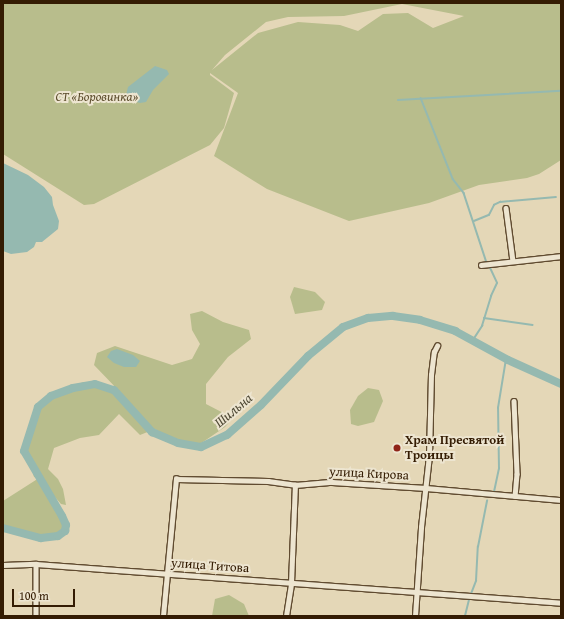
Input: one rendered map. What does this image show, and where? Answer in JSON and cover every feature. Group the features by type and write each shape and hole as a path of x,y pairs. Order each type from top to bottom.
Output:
{"street":[{"path":"506,208 513,261"},
{"path":"481,265 561,256"},
{"path":"415,616 421,527 429,456 431,375 434,352 437,346"},
{"path":"514,401 517,474 515,496"},
{"name":"улица Кирова","path":"167,574 176,479 268,481 295,485 332,482 426,488 561,500"},
{"path":"286,616 291,583 295,485"},
{"path":"36,564 36,616"},
{"name":"улица Титова","path":"3,565 36,564 561,603"},
{"path":"163,616 167,574"}],"green space":[{"name":"СТ «Боровинка»","path":"3,3 561,3 561,160 539,174 527,178 479,185 429,203 349,221 267,189 214,156 238,93 210,73 210,75 234,93 224,128 210,145 94,204 84,205 3,154","holes":["402,4 464,16 433,28 408,13 383,14 358,31 340,25 298,22 258,33 212,70 225,55 266,22 288,17 344,16"]},
{"path":"294,287 315,292 325,302 322,310 295,314 290,297"},
{"path":"202,311 223,322 249,330 251,339 228,357 206,384 206,404 233,418 225,427 197,446 174,442 155,429 140,435 119,414 99,435 80,438 54,448 48,469 58,479 63,489 66,505 61,504 41,481 62,516 66,525 65,531 58,536 41,538 3,528 3,501 39,478 34,477 25,442 33,412 55,391 84,382 102,384 121,393 94,365 97,353 115,346 172,365 192,359 200,344 192,330 190,314"},
{"path":"368,388 379,390 383,401 374,422 358,426 351,424 350,410 358,396"},
{"path":"229,595 244,604 249,616 212,616 215,599"}],"water":[{"path":"155,66 167,70 169,74 153,90 146,102 140,103 130,100 126,95 128,87"},
{"path":"3,163 28,175 44,187 52,197 53,205 59,221 58,229 42,242 36,242 34,247 27,252 11,254 3,251"},
{"path":"117,349 133,355 140,361 136,367 124,367 114,363 107,357 111,351"}],"waterway":[{"path":"398,100 561,91"},
{"path":"421,98 453,179 464,193 487,263"},
{"path":"474,221 489,215 494,205 500,202 556,197"},
{"path":"473,340 482,326 491,296 497,283 489,266"},
{"name":"Шильна","path":"3,528 41,538 58,536 65,531 66,525 62,516 24,451 38,407 51,396 73,388 95,384 114,390 152,432 178,443 201,447 227,435 261,405 308,356 343,327 368,318 393,316 420,320 455,331 508,360 561,384"},
{"path":"484,318 533,325"},
{"path":"494,492 499,469 498,408 506,359"},
{"path":"471,594 476,581 478,547 487,501"},
{"path":"465,616 469,600"}],"place":[{"name":"Храм Пресвятой Троицы","path":"397,448"}]}
